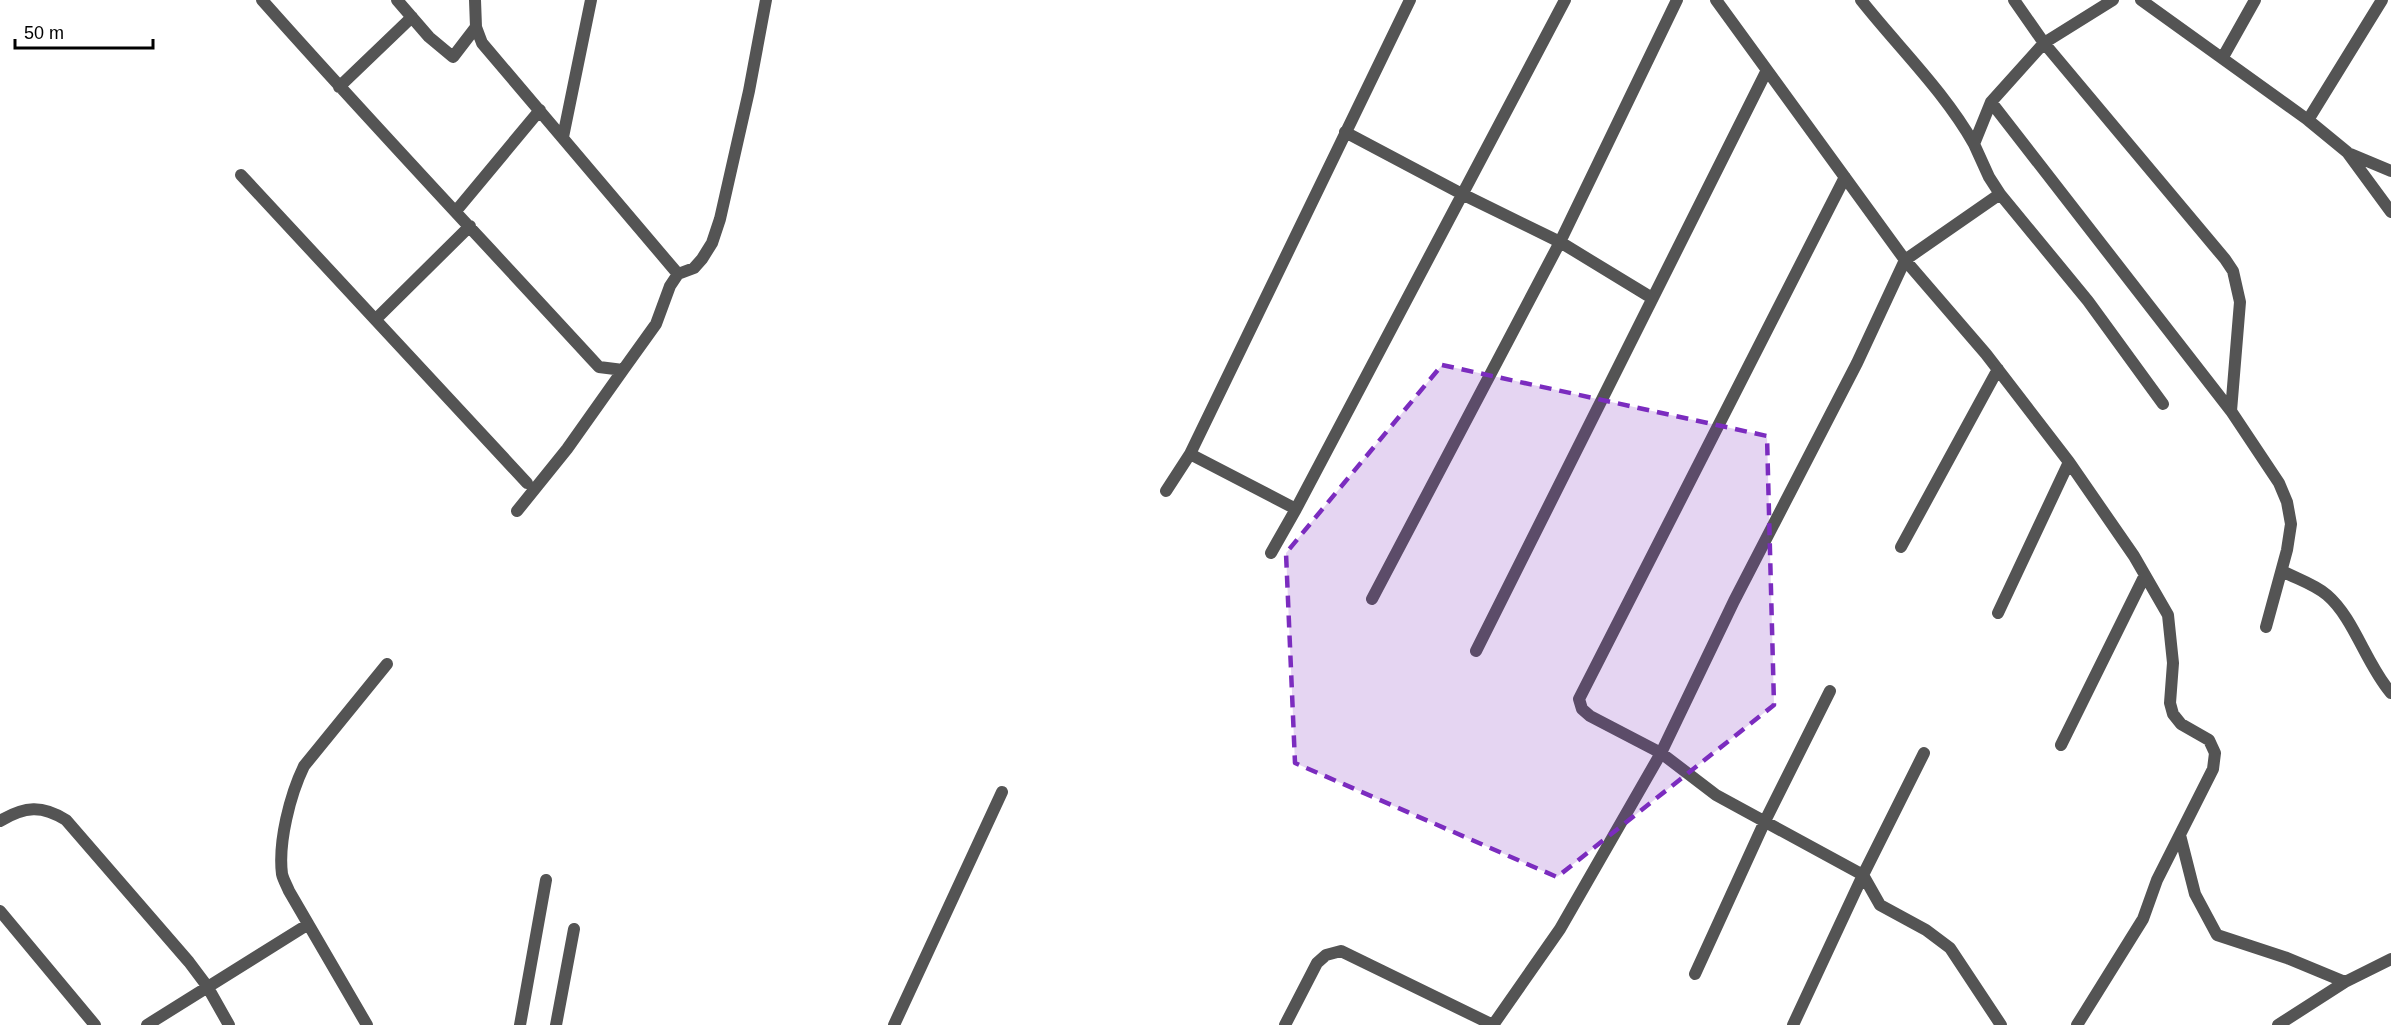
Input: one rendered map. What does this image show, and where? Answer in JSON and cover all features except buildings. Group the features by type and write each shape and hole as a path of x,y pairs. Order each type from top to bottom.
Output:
{"street":[{"path":"262,0 339,87 599,368 623,370"},
{"path":"397,0 429,36 453,57 476,27"},
{"path":"475,0 476,27 482,43 678,274"},
{"path":"562,137 591,0"},
{"path":"517,511 574,439 656,324 670,285 678,274 694,268 712,243 720,219 750,91 766,0"},
{"path":"1166,491 1190,454 1410,0"},
{"path":"1271,553 1565,0"},
{"path":"1372,599 1560,242 1677,0"},
{"path":"1716,0 1905,260 1998,369 2069,462 2145,575 2168,615 2173,663 2170,703 2173,714 2181,724 2209,740 2215,753 2213,770 2157,880 2143,919 2077,1025"},
{"path":"1861,0 1958,116 2000,194 2088,301 2163,404"},
{"path":"2013,0 2044,43 2233,271 2240,302 2231,411"},
{"path":"1974,144 1991,102 2044,43 2113,0"},
{"path":"2141,0 2223,57 2347,152 2391,212"},
{"path":"2223,57 2255,0"},
{"path":"2308,120 2382,0"},
{"path":"339,87 412,17"},
{"path":"1476,651 1767,70"},
{"path":"1991,102 2231,411 2279,483 2287,502 2291,524 2288,550 2266,627"},
{"path":"456,211 540,110"},
{"path":"1345,132 1462,194 1560,242 1652,298"},
{"path":"2347,152 2391,171"},
{"path":"241,175 527,483"},
{"path":"1845,177 1579,699 1582,709 1590,716 1661,753 1716,795 1863,875 1880,905 1926,930 1950,948 2001,1025"},
{"path":"1285,1025 1317,963 1326,955 1341,951 1493,1025 1560,929 1661,753 1734,601 1857,363 1905,260 2000,194"},
{"path":"376,319 470,226"},
{"path":"1901,547 1998,369"},
{"path":"1190,454 1296,509"},
{"path":"1998,613 2069,462"},
{"path":"2282,571 2317,588 2329,597 2342,613 2379,679 2391,693"},
{"path":"2061,745 2145,575"},
{"path":"367,1025 307,925 282,875 282,852 290,805 304,766 387,664"},
{"path":"1695,974 1765,821 1830,692"},
{"path":"1793,1025 1863,875 1924,753"},
{"path":"909,1025 896,1022 1002,792"},
{"path":"0,821 21,811 36,808 51,811 66,820 189,962 229,1025"},
{"path":"2180,835 2194,894 2217,935 2288,958 2345,982"},
{"path":"520,1025 546,879"},
{"path":"0,911 95,1025"},
{"path":"147,1025 307,925"},
{"path":"556,1025 574,929"},
{"path":"2277,1025 2345,982 2391,959"}],"highlighted area":[{"path":"1442,365 1767,436 1774,705 1557,877 1295,763 1286,553"}]}
